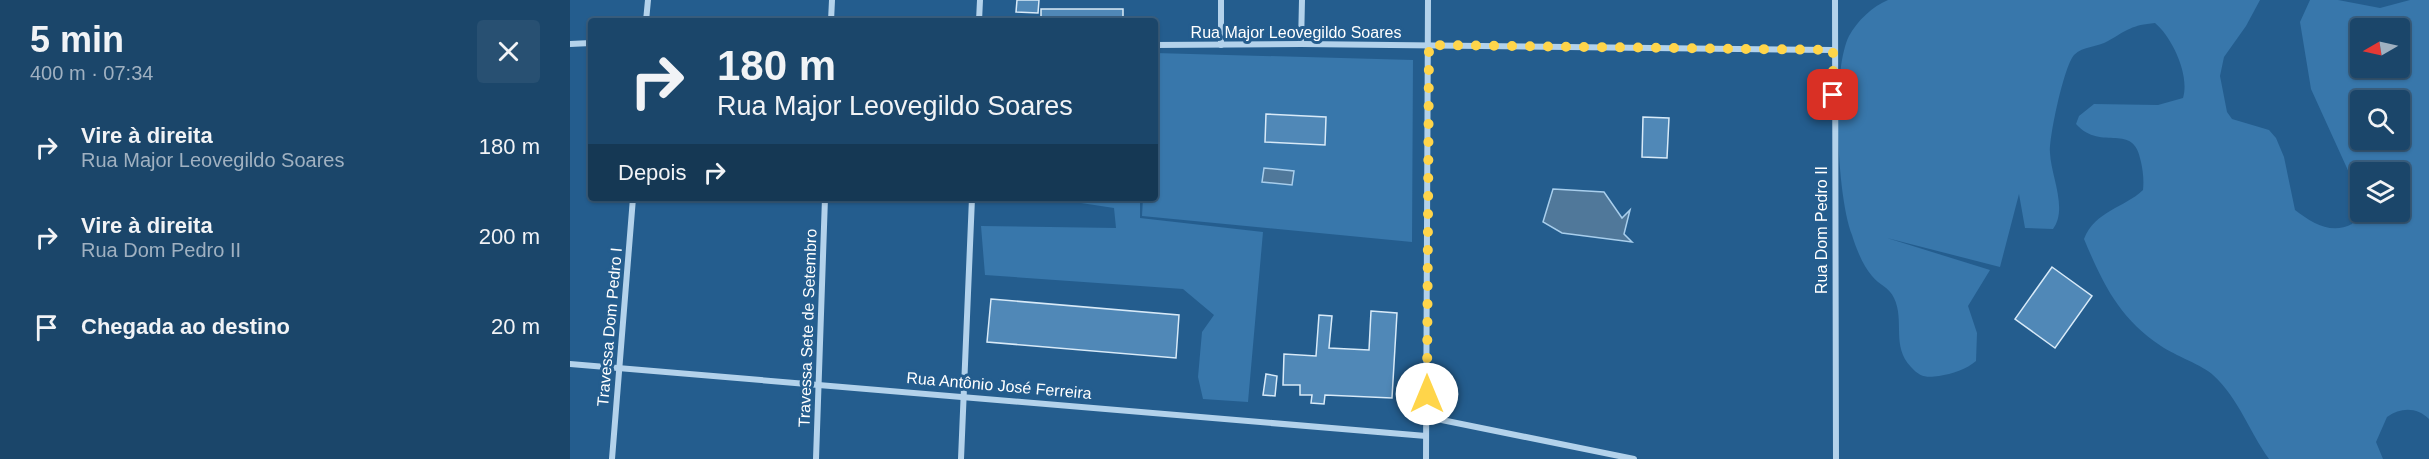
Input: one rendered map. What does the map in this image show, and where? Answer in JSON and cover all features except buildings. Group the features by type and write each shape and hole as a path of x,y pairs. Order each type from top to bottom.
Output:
{"street":[{"path":"646,18 648,0"},
{"path":"831,18 832,0"},
{"path":"979,18 980,0"},
{"path":"1221,0 1221,45"},
{"path":"1301,44 1302,0"},
{"path":"1426,459 1428,0"},
{"name":"Rua Dom Pedro II","path":"1835,0 1833,50 1836,459"},
{"path":"570,44 588,44"},
{"name":"Rua Major Leovegildo Soares","path":"1158,45 1301,44 1833,50"},
{"name":"Travessa Dom Pedro I","path":"612,459 633,201"},
{"name":"Travessa Sete de Setembro","path":"816,459 825,201"},
{"path":"961,459 972,201"},
{"name":"Rua Antônio José Ferreira","path":"570,364 620,370 963,395 1426,436"},
{"path":"1427,417 1634,459"}],"shaded area":[{"path":"1888,0 2260,0 2246,26 2224,57 2220,76 2227,112 2232,119 2269,130 2276,138 2284,157 2295,210 2322,226 2337,228 2353,222 2410,222 2410,162 2350,162 2350,175 2311,89 2300,22 2310,0 2338,0 2380,8 2410,0 2429,0 2429,419 2414,410 2398,411 2387,417 2376,442 2383,459 2269,459 2222,384 2203,368 2146,335 2123,312 2114,299 2084,239 2095,222 2102,216 2143,190 2141,162 2132,142 2096,136 2076,124 2079,116 2094,104 2158,105 2183,98 2184,79 2178,57 2168,37 2155,23 2135,27 2104,43 2082,50 2074,55 2070,62 2058,102 2050,145 2059,202 2057,221 2053,229 2025,228 2019,194 2000,267 1887,238 1990,270 1968,306 1977,333 1976,361 1964,369 1944,375 1927,377 1917,373 1901,351 1894,298 1869,272 1856,245 1847,217 1843,193 1838,105 1843,53 1856,25 1871,10"},
{"path":"1158,53 1413,60 1412,242 1142,216 1143,201 1158,201"},
{"path":"1264,168 1294,171 1292,185 1262,182"},
{"path":"1553,189 1604,192 1622,218 1630,210 1624,234 1632,242 1562,233 1543,222"},
{"path":"1068,201 1140,201 1140,218 1263,232 1248,402 1203,399 1198,377 1202,332 1214,315 1183,289 985,275 981,226 1116,228 1114,208"}],"route":[{"path":"1427,394 1429,45 1833,50 1833,95"}]}
